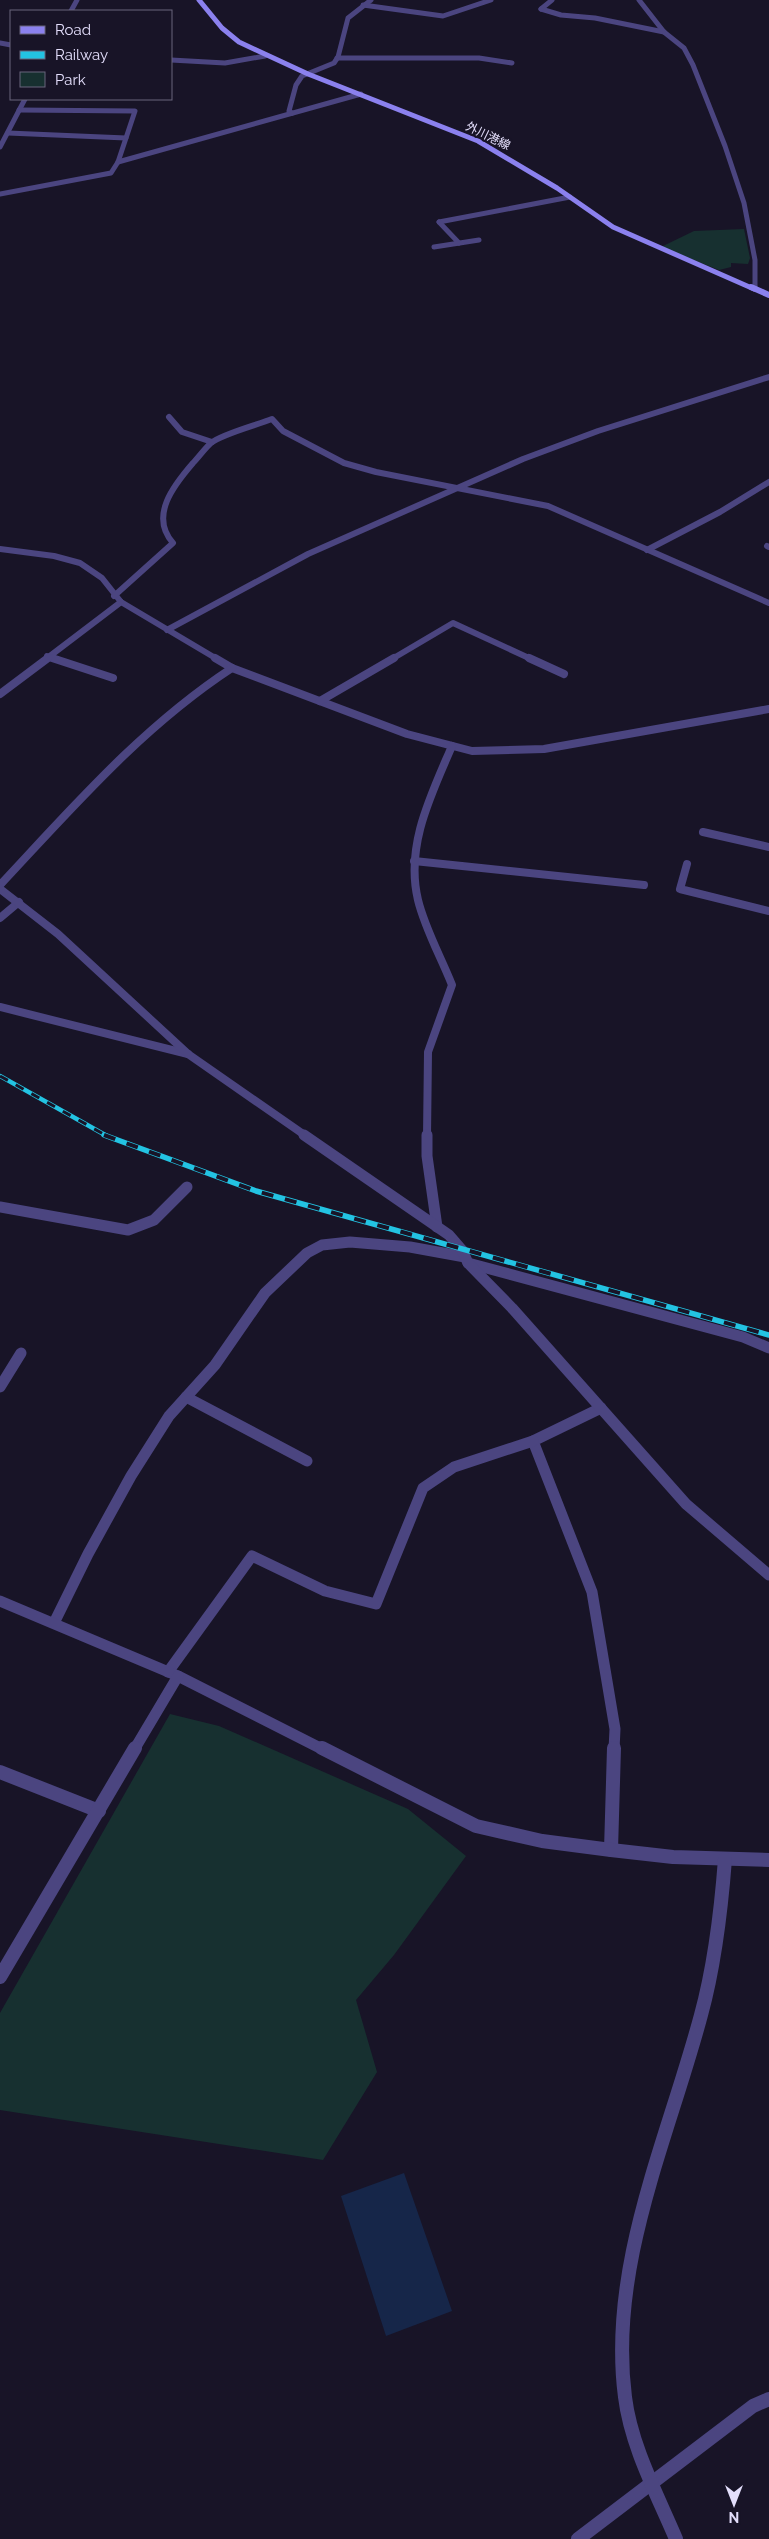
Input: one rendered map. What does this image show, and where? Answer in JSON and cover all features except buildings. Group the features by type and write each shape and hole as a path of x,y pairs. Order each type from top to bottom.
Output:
{"main road":[{"name":"外川港線","path":"199,0 222,28 239,42 265,56 478,141 501,152 614,227 769,295"}],"street":[{"path":"292,113 289,112 296,85 302,76 331,64 337,58 348,18 371,0"},
{"path":"363,5 443,16 491,0"},
{"path":"552,0 541,9 562,15 595,18 664,32"},
{"path":"639,0 664,32 684,48 692,65 738,184 757,262 755,289"},
{"path":"172,60 225,63 265,56"},
{"path":"337,58 479,58 512,63"},
{"path":"118,162 361,94"},
{"path":"0,146 24,100"},
{"path":"0,194 99,177 111,172 118,162 135,111 19,110"},
{"path":"8,133 126,138"},
{"path":"459,243 439,222 570,197"},
{"path":"434,247 480,240"},
{"path":"167,630 308,554 523,459 598,430 769,377"},
{"path":"169,418 182,432 212,442"},
{"path":"114,596 173,543 167,536 163,524 164,510 170,492 212,442 272,419 284,431 344,462 376,472 548,506 769,603"},
{"path":"647,550 720,512 769,482"},
{"path":"0,549 44,553 83,565 103,578 114,596 121,602 232,668 407,734 472,751 496,752 544,749 769,708"},
{"path":"0,694 47,656 121,602"},
{"path":"320,701 453,623 564,674"},
{"path":"47,656 113,678"},
{"path":"0,885 135,742 197,688 232,668"},
{"path":"437,1227 428,1156 428,1052 452,985 418,899 414,860 422,817 452,746"},
{"path":"703,832 769,847"},
{"path":"414,860 644,885"},
{"path":"687,864 680,889 769,911"},
{"path":"0,889 58,934 188,1054 449,1235 467,1260 686,1504 769,1575"},
{"path":"0,918 19,902"},
{"path":"0,1007 188,1054"},
{"path":"0,1207 128,1230 140,1228 156,1220 186,1188"},
{"path":"54,1623 88,1554 131,1476 169,1416 216,1365 265,1293 313,1249 335,1243 376,1243 467,1260 729,1333 769,1348"},
{"path":"0,1387 11,1366 21,1353"},
{"path":"186,1397 307,1461"},
{"path":"0,1977 99,1811 173,1674 252,1556 325,1591 376,1604 423,1488 454,1467 533,1441 601,1408"},
{"path":"533,1441 592,1592 615,1729 611,1850"},
{"path":"0,1601 173,1674 476,1826 542,1840 611,1850 725,1859 769,1860"},
{"path":"0,1772 99,1811"},
{"path":"676,2539 652,2482 625,2404 622,2336 632,2257 650,2183 702,2014 721,1921 725,1859"},
{"path":"578,2539 753,2406 769,2399"}],"green space":[{"path":"744,229 750,258 748,264 731,263 731,267 719,270 661,247 694,231"},
{"path":"170,1714 219,1726 408,1809 466,1856 394,1955 356,2000 377,2072 323,2160 0,2110 0,2013"}],"water":[{"path":"404,2173 452,2311 386,2336 341,2196"}],"railway":[{"path":"0,1076 107,1136"},
{"path":"104,1135 256,1191 769,1335"}]}
